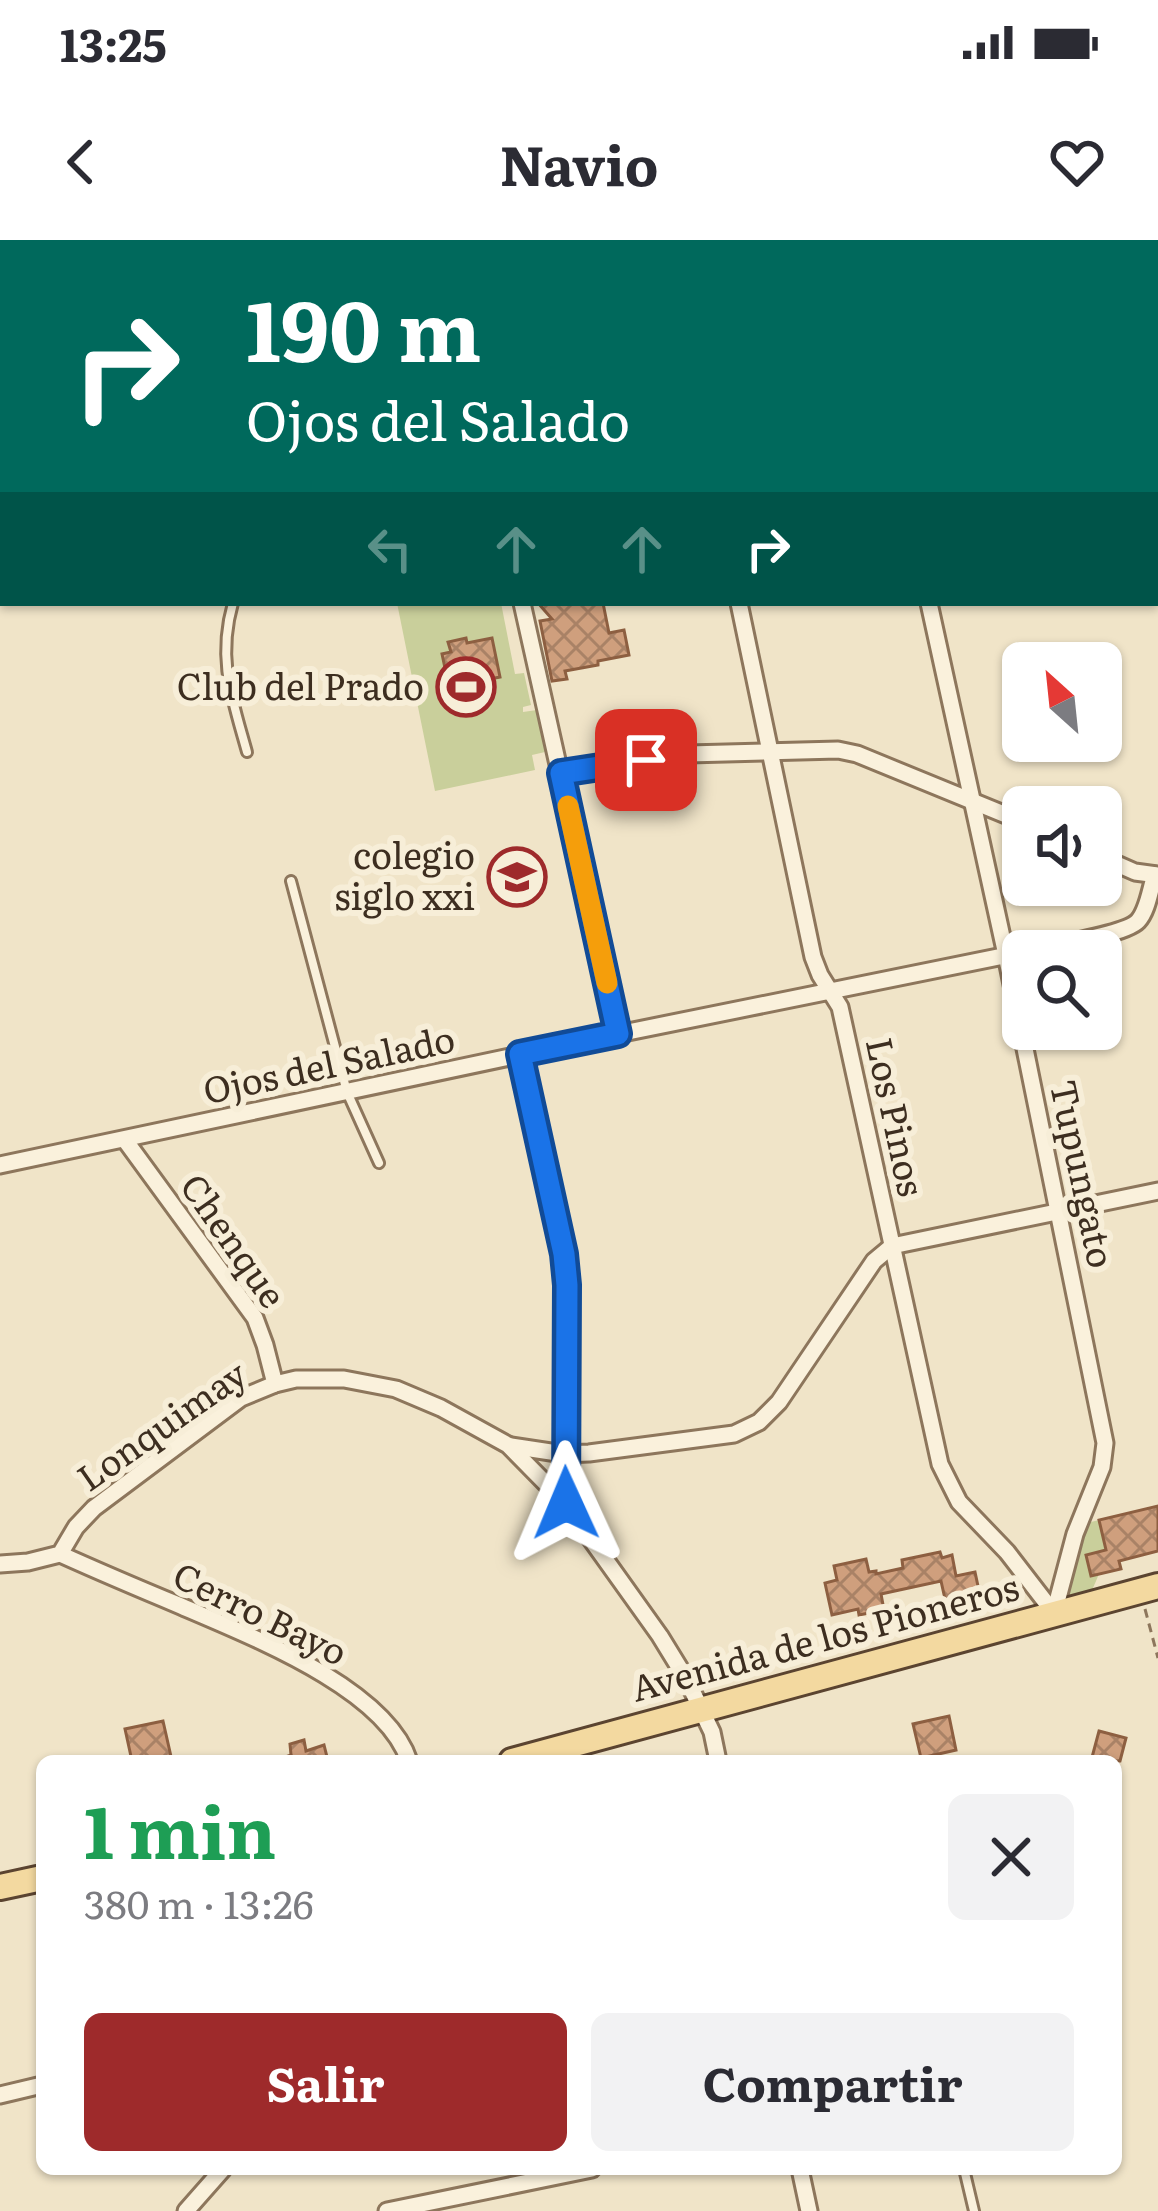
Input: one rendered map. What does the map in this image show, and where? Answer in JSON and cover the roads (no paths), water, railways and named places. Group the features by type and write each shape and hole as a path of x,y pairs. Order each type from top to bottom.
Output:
{"main road":[{"name":"Avenida de los Pioneros","path":"534,1755 1149,1588"},
{"path":"0,1887 36,1879"}],"street":[{"path":"523,606 618,1034"},
{"name":"Los Pinos","path":"740,606 813,957 840,1007 940,1464 958,1502 1007,1552 1054,1612"},
{"name":"Tupungato","path":"930,606 970,801 1011,930"},
{"path":"561,773 688,754 838,750 1002,814"},
{"path":"1122,866 1156,875"},
{"name":"Ojos del Salado","path":"1122,930 1137,923 1156,875"},
{"name":"Ojos del Salado","path":"0,1165 1002,956"},
{"name":"Tupungato","path":"1033,1050 1059,1212 1106,1443 1054,1612"},
{"path":"520,1054 564,1254 566,1503"},
{"name":"Chenque","path":"125,1140 255,1318 274,1384"},
{"path":"892,1246 1158,1191"},
{"name":"Lonquimay","path":"508,1445 564,1454 734,1434 759,1422 779,1402 874,1261 892,1246"},
{"name":"Lonquimay","path":"60,1554 94,1508 241,1399 296,1378 344,1379 396,1390 441,1408 508,1445 566,1503 660,1636 703,1710 717,1755"},
{"path":"0,1564 60,1554"},
{"name":"Cerro Bayo","path":"60,1554 256,1639 320,1672 381,1719 406,1755"},
{"path":"0,2095 36,2087"},
{"path":"186,2211 218,2175"},
{"path":"387,2211 563,2175"},
{"path":"801,2175 809,2211"}],"lane":[{"path":"232,606 224,662 247,752"},
{"path":"291,881 347,1092 379,1162"},
{"path":"965,2175 974,2211"}],"place":[{"name":"Club del Prado","path":"466,687"},
{"name":"colegio siglo xxi","path":"517,877"}]}
